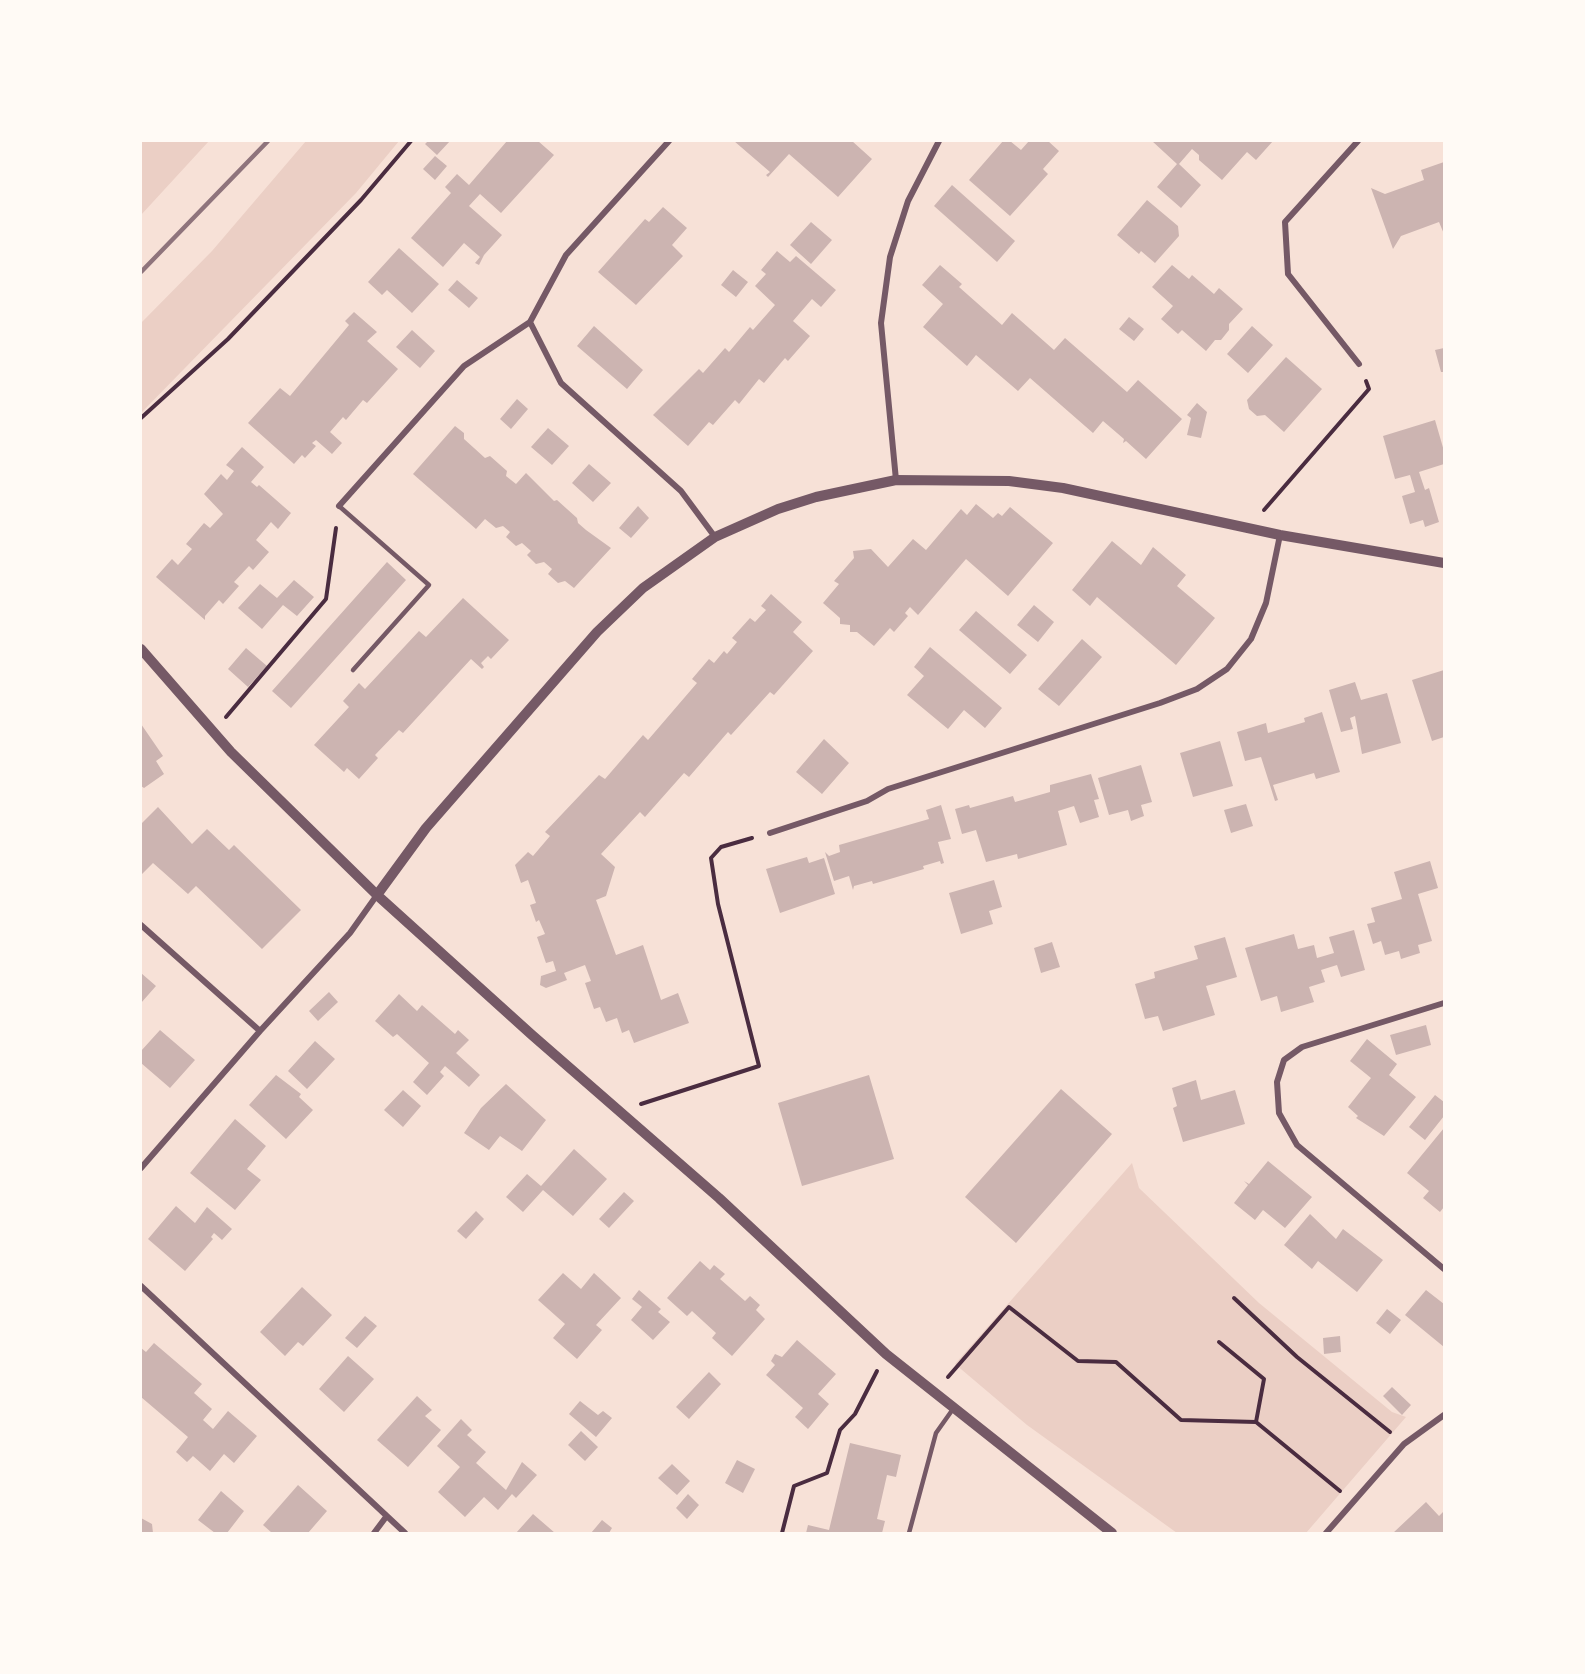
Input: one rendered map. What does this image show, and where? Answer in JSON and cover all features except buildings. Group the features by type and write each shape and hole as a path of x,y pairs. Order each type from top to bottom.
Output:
{"street":[{"path":"339,506 464,366 530,322 566,255 669,141"},
{"path":"896,480 881,322 890,257 908,201 939,141"},
{"path":"1358,141 1286,222 1288,274 1359,364"},
{"path":"530,322 561,383 681,491 715,537"},
{"path":"141,1168 260,1031 350,933 426,828 597,632 643,588 715,537 778,509 806,500 896,480 989,480 1063,489 1248,529 1444,563"},
{"path":"770,833 867,801 888,789 1160,703 1197,689 1227,669 1251,639 1266,603 1280,535"},
{"path":"141,649 213,732 377,895 719,1198 886,1354 1112,1533"},
{"path":"141,925 260,1031"},
{"path":"1444,1003 1302,1047 1284,1060 1277,1082 1279,1113 1297,1145 1444,1269"},
{"path":"141,1286 405,1533"},
{"path":"1326,1533 1404,1444 1444,1415"},
{"path":"374,1533 386,1517"}],"lane":[{"path":"339,506 429,585 353,670"},
{"path":"909,1533 936,1433 953,1409"}],"path":[{"path":"141,418 228,339 361,200 411,141"},
{"path":"1248,529 1369,390 1359,364"},
{"path":"213,732 326,599 339,506"},
{"path":"620,1111 759,1066 718,904 711,858 721,848 770,833"},
{"path":"1234,1298 1296,1358 1404,1444"},
{"path":"933,1393 1010,1306 1078,1361 1116,1362 1181,1420 1256,1422 1353,1502"},
{"path":"1219,1342 1264,1379 1256,1422"},
{"path":"782,1533 794,1486 828,1473 840,1430 855,1414 886,1354"}],"shaded area":[{"path":"141,141 209,141 141,215"},
{"path":"306,141 399,141 356,193 141,413 141,323 212,251"},
{"path":"1132,1163 1139,1188 1259,1303 1392,1412 1406,1417 1306,1533 1177,1533 1027,1425 955,1364"}],"railway":[{"path":"141,272 268,141"}]}
